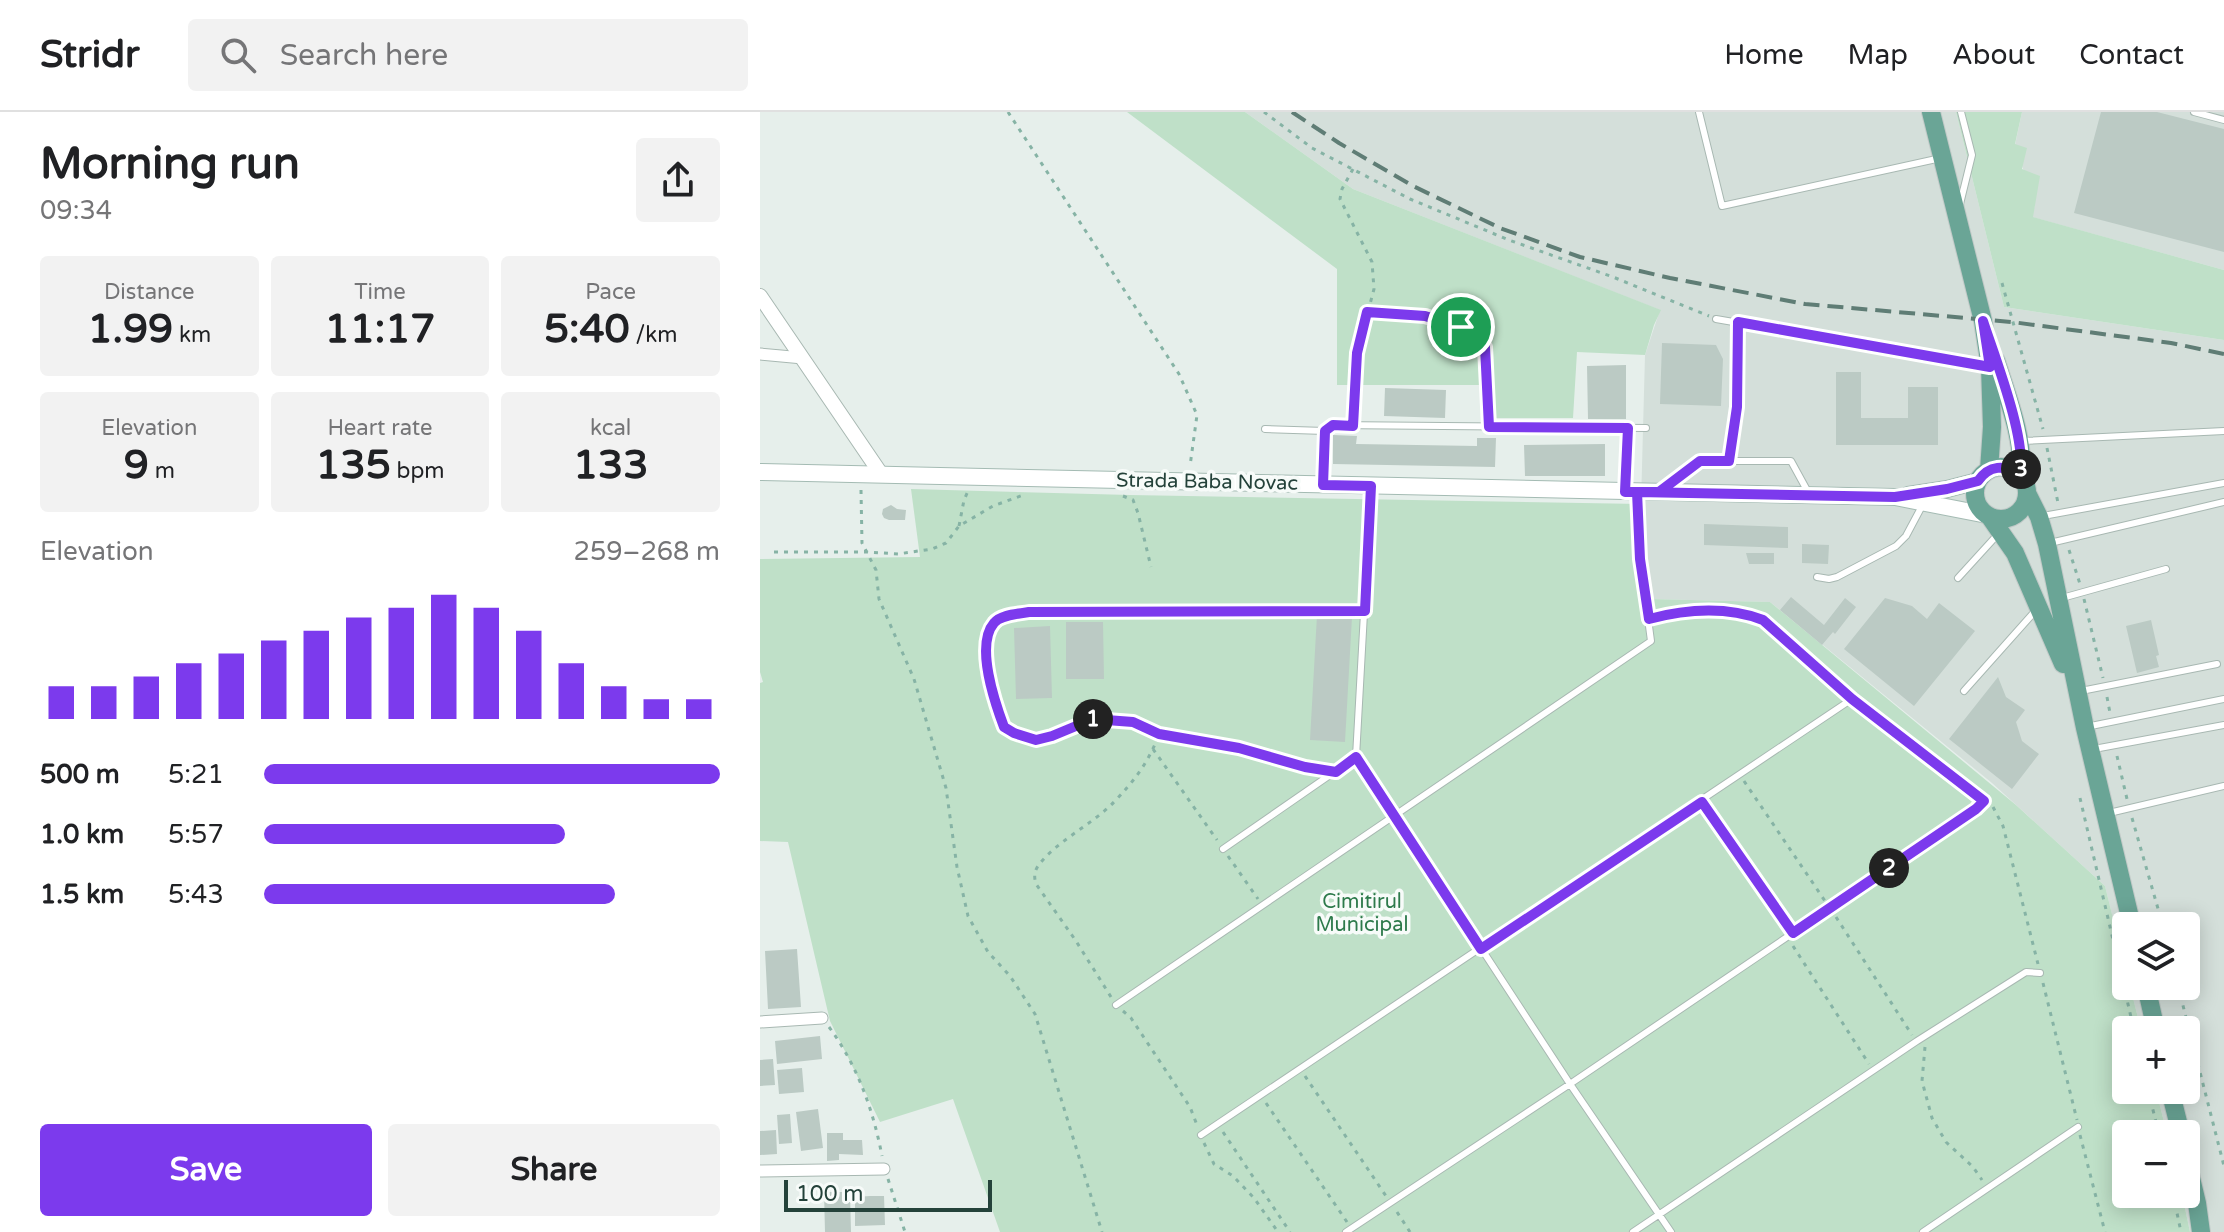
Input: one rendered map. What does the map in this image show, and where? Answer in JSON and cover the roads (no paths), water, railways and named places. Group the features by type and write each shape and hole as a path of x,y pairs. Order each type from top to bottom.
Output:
{"main road":[{"path":"1931,112 1983,321 2020,442 2020,475"},
{"path":"1983,321 1990,367 1992,427 1984,476 1975,496 1981,510 1993,521 2015,553 2079,699"},
{"path":"1984,476 2005,467 2020,475 2039,517 2129,912"},
{"name":"Strada Baba Novac","path":"760,472 1895,497 1947,489 1984,476"},
{"path":"1993,521 2016,515 2028,495"},
{"name":"Strada Baba Novac","path":"1895,497 1993,521"},
{"path":"2198,1208 2201,1232"},
{"path":"2200,1208 2213,1232"}],"street":[{"path":"760,296 881,474"},
{"path":"760,354 803,358"},
{"path":"760,1022 822,1018"},
{"path":"760,1171 884,1169"}],"lane":[{"path":"1699,112 1722,206 1942,157"},
{"path":"1957,215 1972,155 1961,112"},
{"path":"2194,112 2224,120"},
{"path":"1716,319 1990,367"},
{"path":"1265,429 1325,431 1333,425 1646,428"},
{"path":"1628,428 1631,492"},
{"path":"1323,485 1325,431"},
{"path":"2020,442 2224,431"},
{"path":"1659,492 1700,461 1791,461 1810,496"},
{"path":"2039,517 2224,483"},
{"path":"1371,486 1356,757 1671,1232"},
{"path":"2047,544 2224,502"},
{"path":"1817,577 1837,577 1896,546 1906,536 1924,503"},
{"path":"1958,578 1993,521"},
{"path":"1116,1005 1651,641 1640,559"},
{"path":"2058,599 2166,569"},
{"path":"1964,691 2040,607"},
{"path":"1336,772 1305,767 1239,748 1159,734 1133,722 1093,719 1036,740 1014,733 1004,727 996,704 988,674 986,645 992,624 1001,617 1029,612 1365,611"},
{"path":"2079,699 2106,686 2217,664"},
{"path":"1201,1135 1852,699"},
{"path":"2085,728 2224,699"},
{"path":"2090,750 2224,725"},
{"path":"1223,849 1356,757"},
{"path":"2105,814 2224,786"},
{"path":"1349,1230 1570,1084 1984,801"},
{"path":"1633,1232 1926,1035 2026,972 2040,973"},
{"path":"1923,1232 2078,1127"}],"railway":[{"path":"1292,112 1413,186 1500,228 1580,257 1805,304 2012,322 2171,343 2224,354"}],"park label":[{"name":"Cimitirul Municipal","path":"1362,914"}]}
